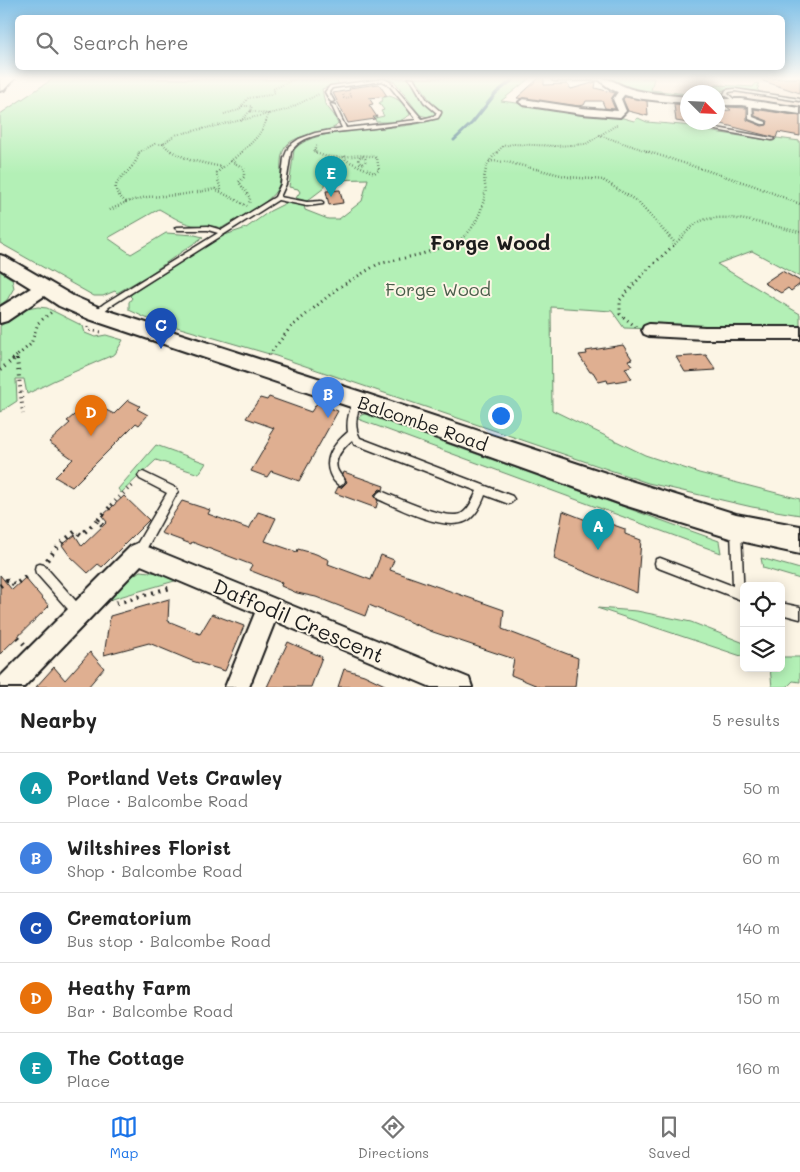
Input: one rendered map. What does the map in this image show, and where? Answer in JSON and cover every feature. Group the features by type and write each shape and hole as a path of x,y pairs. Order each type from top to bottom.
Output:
{"main road":[{"name":"Balcombe Road","path":"0,261 44,288 96,314 358,400 624,492 736,527 800,540"},
{"path":"0,316 44,288"},
{"path":"773,536 800,545"}],"street":[{"path":"573,110 620,114 622,110"},
{"path":"648,330 705,333 800,333"},
{"path":"7,687 138,553"},
{"name":"Daffodil Crescent","path":"138,553 460,687"},
{"path":"237,687 269,607"}],"lane":[{"path":"335,110 345,130"},
{"path":"412,110 420,120"},
{"path":"96,314 107,305 277,198 285,185 287,157 291,147 306,138 328,133 432,118 439,113 436,110"},
{"path":"750,110 751,118 764,123"},
{"path":"722,130 772,139"},
{"path":"277,198 307,204 321,203"},
{"path":"178,228 208,228 223,232"},
{"path":"358,400 350,425 352,434 357,441 509,499"},
{"path":"340,481 335,476 331,466 332,457 352,434"},
{"path":"138,553 173,491 143,476"},
{"path":"381,496 442,518 457,520 465,517 474,508 483,489"},
{"path":"736,527 740,582"},
{"path":"660,563 740,596"},
{"path":"40,568 80,613"},
{"path":"785,609 800,613"}],"path":[{"path":"224,114 237,110"},
{"path":"126,202 117,196 114,191 115,186 137,161 139,151 155,144 163,144 175,135 282,110"},
{"path":"240,121 250,111 268,114"},
{"path":"221,191 215,175 257,136 268,118 268,114"},
{"path":"266,359 290,328 338,288 378,264 422,254 455,243 472,228 481,212 486,192 484,176 489,161 503,146 527,144 577,145 593,141 598,135 618,124 622,119 620,114"},
{"path":"328,133 314,148 314,151 323,156 369,154 377,158 379,168 377,172 371,172 346,160 344,156"},
{"path":"598,135 632,144 677,162 746,183 800,204"},
{"path":"163,144 176,154 223,167"},
{"path":"360,163 358,159 365,158 369,154"},
{"path":"365,158 367,160 365,162"},
{"path":"231,161 244,168 244,177 239,182 251,201 246,206"},
{"path":"489,161 507,162 569,177 603,180 638,202 675,243"},
{"path":"357,166 365,162 370,166"},
{"path":"110,210 126,202 147,196 179,196 210,189 221,191 257,212"},
{"path":"648,330 631,325 620,314 619,304 643,274 692,227 709,218 735,220 800,232"},
{"path":"0,370 31,344 38,323 66,300"},
{"path":"17,356 23,414"},
{"path":"0,586 7,580 15,585 22,578 40,568 60,544 76,531 81,535 143,476"},
{"path":"98,520 103,526"},
{"path":"80,613 200,579"}],"green space":[{"path":"6,110 330,110 338,124 330,129 301,137 289,143 285,147 281,158 280,182 274,193 261,205 222,228 189,224 159,209 108,238 131,254 166,233 203,237 150,274 117,293 115,291 103,296 94,296 0,243 0,114"},
{"path":"408,110 410,115 398,122 376,122 375,118 384,116 381,111"},
{"path":"416,110 433,110 435,112 435,114 428,117 420,115"},
{"name":"Forge Wood","path":"441,110 573,110 612,115 634,121 638,118 647,122 680,125 680,130 701,130 774,141 777,138 800,141 800,277 752,251 717,264 800,314 800,333 624,328 612,311 551,307 552,410 645,455 699,473 800,499 800,515 752,507 648,483 276,356 146,318 129,310 129,302 132,298 130,296 133,293 222,236 246,228 270,211 288,202 304,205 305,210 328,219 339,219 362,201 368,179 327,180 324,188 307,201 296,198 300,192 298,189 289,187 294,150 305,141 341,132 426,122 441,116"},
{"path":"0,271 12,279 14,288 7,300 0,305"},
{"path":"47,308 83,326 85,333 95,337 106,335 123,340 115,354 27,394 24,379 16,379 17,401 0,412 0,326 27,309"},
{"path":"365,414 719,541 721,553 358,419 361,415"},
{"path":"156,445 206,463 199,474 156,460 121,493 118,489"},
{"path":"761,558 800,569 800,579 763,568"},
{"path":"140,571 160,573 178,580 102,602 118,586"},
{"path":"597,608 637,611 691,622 740,641 740,656"},
{"path":"785,657 800,657 800,682 793,681 787,687 772,687 770,672 785,672"}],"building":[{"path":"342,110 372,110 377,117 373,117 375,119 348,123"},
{"path":"648,110 648,116 628,111"},
{"path":"675,110 680,110 680,122 676,121"},
{"path":"725,110 747,110 747,120 762,126 767,125 768,121 755,116 754,110 800,116 800,136 778,132 776,138 725,125"},
{"path":"340,190 343,203 329,205 326,191"},
{"path":"782,271 800,281 800,284 791,291 788,288 781,293 764,283"},
{"path":"623,345 632,359 628,360 632,366 625,368 632,379 608,383 607,380 599,382 579,355 587,354 586,351"},
{"path":"706,355 716,370 685,372 676,357"},
{"path":"269,397 311,412 317,403 338,411 299,481 271,471 267,477 251,471 271,437 269,436 274,428 246,418 260,398 267,400"},
{"path":"128,400 140,406 137,409 148,415 139,425 136,423 72,487 55,477 73,459 49,442 70,423 67,421 80,410 85,412 94,404 114,414"},
{"path":"344,472 384,486 383,490 380,489 374,495 378,501 376,508 335,493 338,487 341,488 347,482 343,475"},
{"path":"124,496 149,520 102,567 98,564 88,573 70,556 62,545 75,535 82,546 107,522 102,516"},
{"path":"182,501 210,510 208,514 249,529 258,512 276,518 265,541 297,552 298,549 316,554 329,560 328,564 371,580 381,555 394,560 390,570 504,610 502,629 578,658 575,687 540,687 511,675 514,659 433,632 369,605 365,616 316,597 297,593 281,586 282,583 249,570 252,565 192,542 191,544 161,533"},
{"path":"563,511 604,527 605,522 625,529 625,534 641,540 637,593 554,559"},
{"path":"0,575 12,590 25,578 49,606 0,654"},
{"path":"169,599 168,621 200,634 212,614 244,626 225,671 192,661 149,643 104,655 110,616"},
{"path":"288,642 322,657 311,687 267,687"},
{"path":"90,652 104,668 88,687 36,687 54,667 65,680"},
{"path":"344,669 364,675 389,687 338,687"}],"waterway":[{"path":"454,140 482,110"}],"place":[{"name":"The Cottage","path":"331,197"},
{"name":"Crematorium","path":"161,349"},
{"name":"Wiltshires Florist","path":"328,418"},
{"name":"Heathy Farm","path":"91,436"},
{"name":"Portland Vets Crawley","path":"598,550"}],"district":[{"name":"Forge Wood","path":"490,242"}]}
